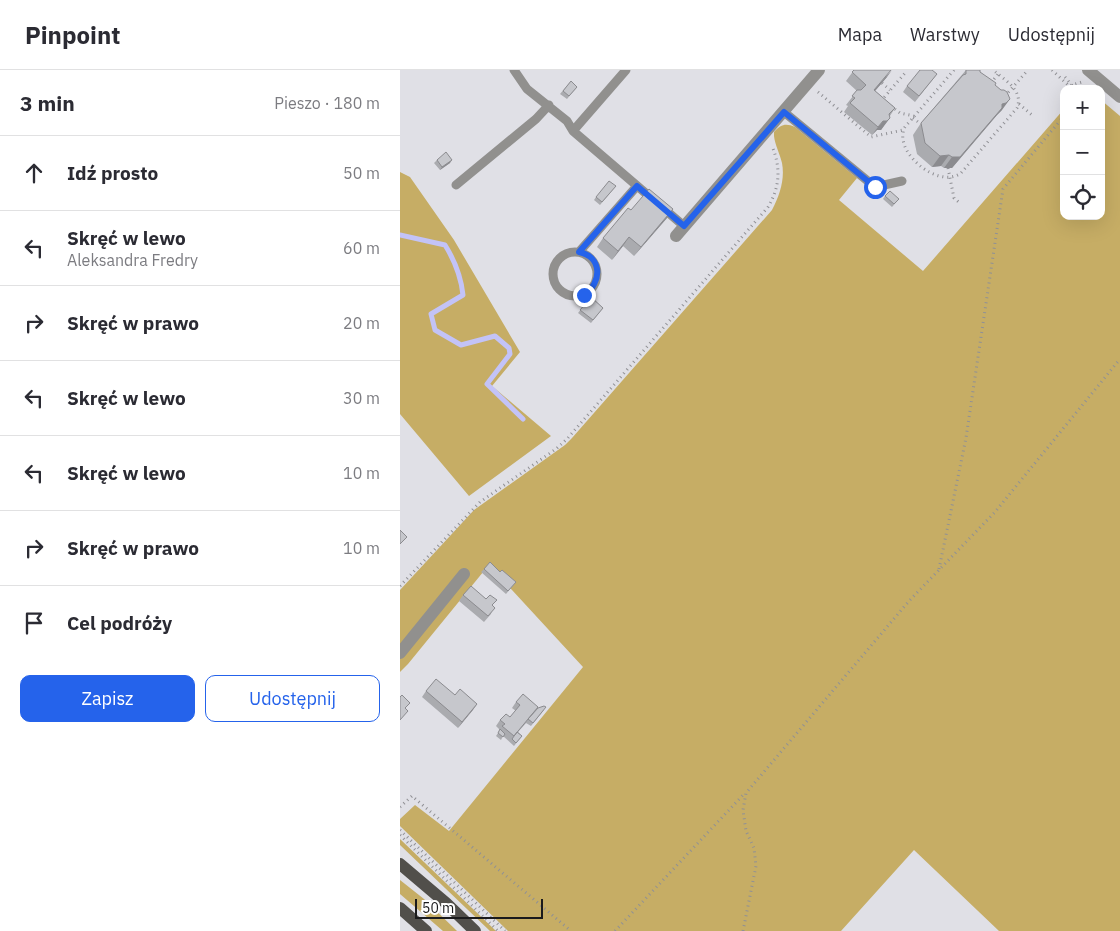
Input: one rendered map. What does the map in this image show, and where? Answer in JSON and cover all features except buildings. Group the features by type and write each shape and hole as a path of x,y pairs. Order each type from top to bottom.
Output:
{"main road":[{"path":"400,864 446,903 475,931"},
{"path":"400,908 426,931"}],"street":[{"path":"680,231 819,70"},
{"path":"1088,70 1120,97"},
{"path":"400,653 464,574"}],"lane":[{"path":"514,70 527,90 567,121 573,131 637,186 680,231"},
{"path":"573,131 626,70"},
{"path":"456,186 536,119 548,105"},
{"path":"784,112 875,187 902,181"},
{"path":"579,252 590,258 595,264 597,279 594,286 584,295 570,296 558,289 554,283 553,269 561,256 568,252 579,252 637,186"}],"path":[{"path":"808,84 871,137 903,130 954,70"},
{"path":"903,130 906,149 914,159 932,174 942,178 950,178 961,173 1019,104 1019,96 1013,87 993,70"},
{"path":"1001,101 1028,70"},
{"path":"1052,70 1069,86 1084,81 1089,85"},
{"path":"876,106 905,73"},
{"path":"988,86 998,74"},
{"path":"1065,77 1073,84"},
{"path":"882,84 890,90"},
{"path":"883,99 900,113 914,117 922,124"},
{"path":"1019,104 1033,116"},
{"path":"939,570 966,438 1003,189 1060,121"},
{"path":"400,586 480,502 556,449 573,433 768,207 777,190 778,174 774,151 765,132"},
{"path":"948,168 954,198 961,204"},
{"path":"616,931 746,793 909,601 995,512 1120,359"},
{"path":"743,931 756,866 754,848 746,830 743,810 746,793"},
{"path":"400,807 412,796 571,931"},
{"path":"400,830 505,931"},
{"path":"400,836 498,931"}],"shaded area":[{"path":"1105,103 1120,116 1120,931 999,931 914,850 841,931 508,931 400,826 400,819 415,805 449,831 583,667 488,566 400,672 400,590 474,510 572,438 772,210 779,193 783,175 782,163 774,136 774,132 779,127 789,125 795,127 857,178 839,200 923,271 1060,114 1060,220 1105,220"},
{"path":"400,172 410,177 454,240 520,352 492,386 551,436 469,496 400,414"},
{"path":"400,839 496,931 490,931 400,845"},
{"path":"400,880 424,899 457,931 443,931 400,894"}],"waterway":[{"path":"400,235 445,245 457,269 463,295 431,314 435,330 461,345 495,336 509,348 510,354 487,384 523,419"}],"route":[{"path":"584,295 594,286 597,279 597,271 595,264 590,258 584,253 579,252 637,186 684,226 784,112 875,187"}]}
